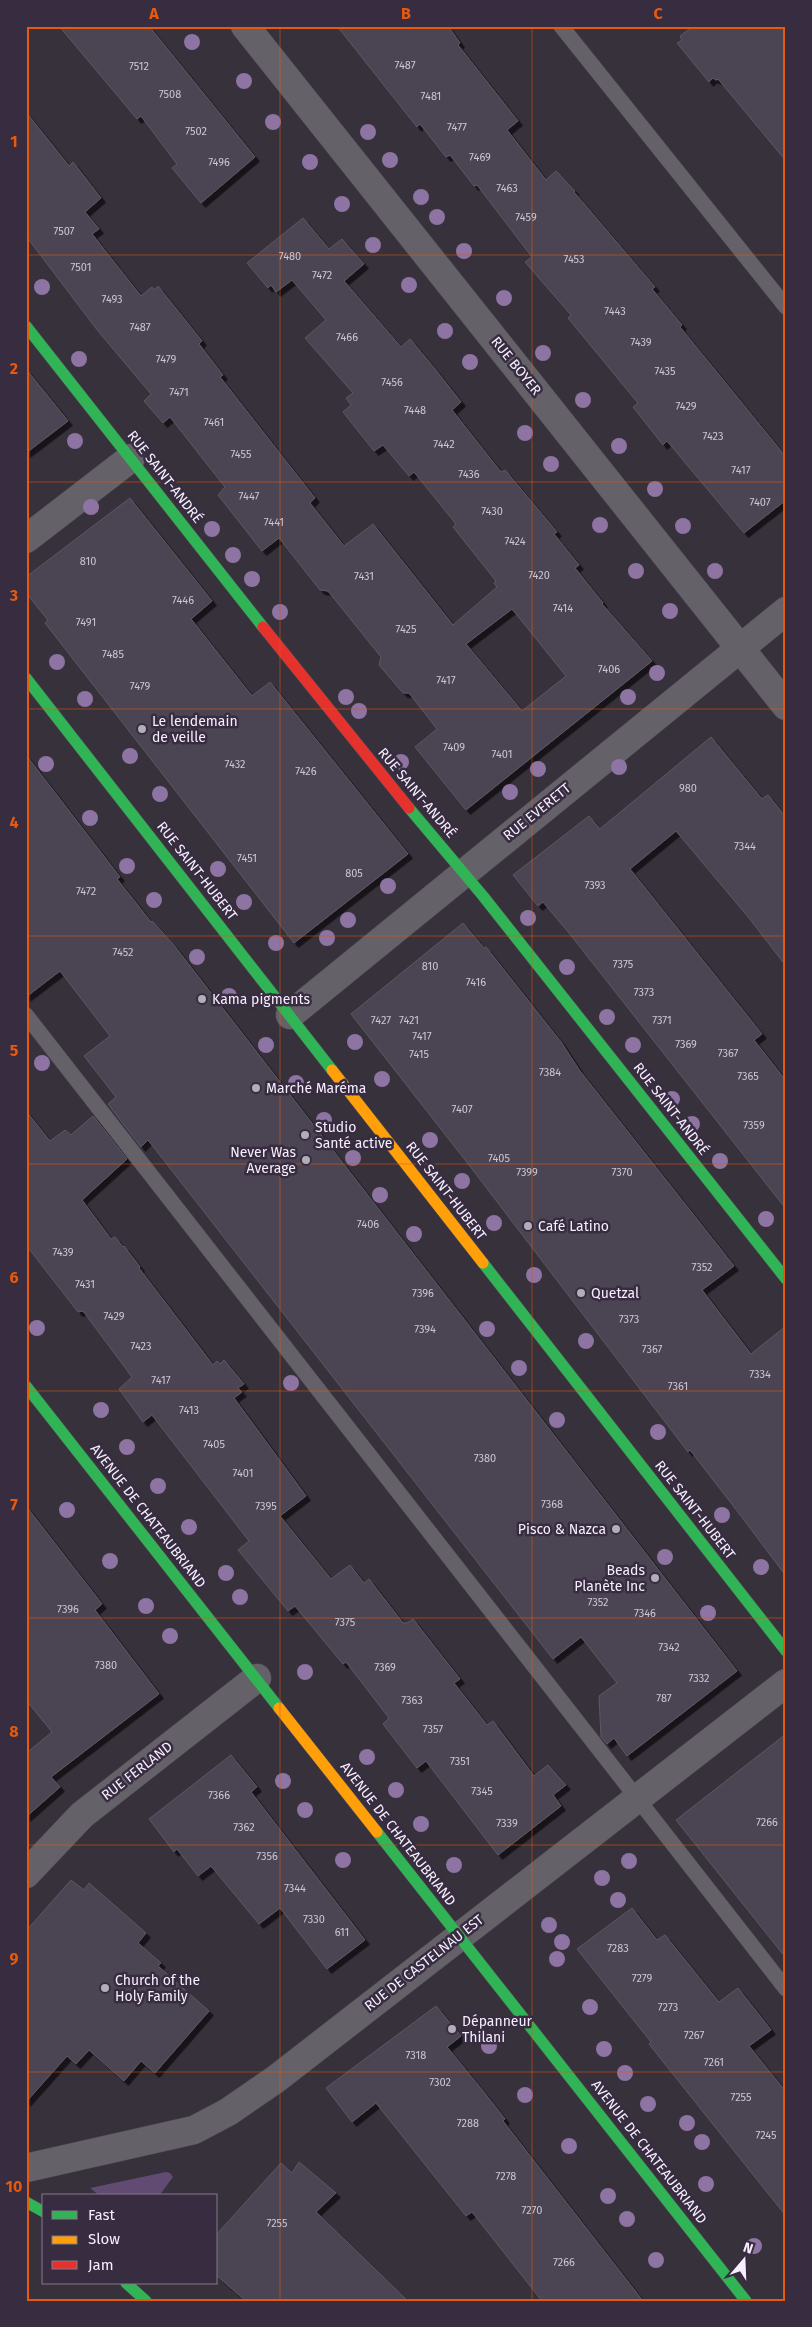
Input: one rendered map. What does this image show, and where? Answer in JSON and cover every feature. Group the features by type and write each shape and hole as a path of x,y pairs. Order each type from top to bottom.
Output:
{"street":[{"name":"RUE BOYER","path":"245,26 786,706"},
{"name":"RUE SAINT-ANDRÉ","path":"26,326 338,722 464,872 786,1279"},
{"path":"26,539 131,458"},
{"name":"RUE EVERETT","path":"290,1014 786,611"},
{"name":"RUE SAINT-HUBERT","path":"26,678 786,1651"},
{"name":"AVENUE DE CHATEAUBRIAND","path":"31,1401 257,1678 746,2301"},
{"name":"RUE FERLAND","path":"26,1874 82,1815 257,1678"},
{"name":"RUE DE CASTELNAU EST","path":"26,2168 76,2155 182,2133 217,2119 276,2079 786,1682"},
{"path":"26,2202 42,2211"},
{"path":"127,2284 146,2301"}],"lane":[{"path":"561,26 786,307"},
{"path":"26,1015 786,1989"}],"shaded area":[{"path":"166,2172 170,2173 173,2177 160,2194 98,2194 90,2188"}],"building":[{"path":"59,26 149,26 255,157 201,203 172,168 177,164 141,116 137,119"},
{"path":"337,26 448,26 460,43 458,45 518,121 507,130 546,180 556,171 575,191 655,287 652,289 682,325 680,327 786,457 786,500 744,533 667,441 663,445 633,407 638,403 568,318 571,315 525,262 532,257 477,185 474,186 450,155 446,157 420,124 417,127"},
{"path":"693,26 786,26 786,161 718,79 713,78 709,82 677,43 682,40 680,36"},
{"path":"26,112 69,166 73,162 101,198 85,212 99,229 92,234 141,296 152,287 154,290 158,286 202,341 199,344 223,375 220,377 315,498 310,503 344,546 373,524 453,625 497,587 494,583 496,581 453,527 456,524 414,472 409,476 383,445 374,451 343,412 351,405 346,398 353,393 305,338 326,320 292,280 276,292 271,285 268,288 247,263 303,218 329,249 342,239 364,264 344,281 401,347 410,339 435,369 461,402 452,410 501,472 505,470 557,532 554,534 579,565 575,568 602,604 652,661 466,810 415,747 437,729 409,693 403,693 379,665 381,657 328,591 320,590 279,538 262,551 218,495 225,487 170,417 163,423 144,401 151,394 98,331 26,236","holes":["512,609 566,676 522,711 466,644"]},
{"path":"26,369 68,421 26,453"},
{"path":"130,498 212,601 191,619 252,696 270,682 408,854 294,943 45,623 48,620 26,593 26,577"},
{"path":"711,737 762,799 768,795 786,817 786,966 749,918 676,831 630,869 762,1034 754,1040 786,1081 786,1209 569,933 543,902 538,906 513,875 589,816 600,829"},
{"path":"26,755 120,877 117,879 151,922 173,944 737,1671 627,1756 614,1738 607,1744 601,1737 599,1696 617,1683 581,1637 553,1659 148,1140 141,1147 108,1104 116,1097 84,1056 110,1036 60,971 26,997"},
{"path":"463,923 484,948 486,947 561,1042 580,1071 734,1266 702,1290 751,1354 786,1326 786,1576 690,1450 688,1452 351,1014"},
{"path":"26,1111 50,1141 65,1130 71,1135 93,1116 127,1159 82,1200 111,1239 115,1237 124,1246 213,1365 217,1361 220,1364 224,1360 244,1384 238,1388 242,1392 234,1398 306,1496 280,1516 331,1579 350,1565 364,1583 369,1579 403,1623 413,1619 460,1679 454,1683 487,1725 493,1721 534,1776 548,1765 566,1785 553,1795 561,1806 498,1855 426,1761 417,1768 383,1724 389,1718 346,1662 343,1664 295,1606 288,1611 238,1550 249,1541 152,1415 143,1422 119,1389 132,1377 83,1311 78,1312 26,1245"},
{"path":"26,1506 102,1604 95,1610 159,1694 51,1777 60,1787 26,1817 26,1748 29,1751 52,1732 26,1700"},
{"path":"786,1734 786,1958 676,1820"},
{"path":"231,1755 257,1787 251,1792 365,1940 327,1969 280,1908 259,1924 211,1866 198,1876 177,1849 174,1852 149,1819"},
{"name":"Church of the Holy Family","path":"71,1880 84,1890 89,1883 146,1933 138,1943 161,1963 158,1966 209,2011 155,2073 141,2061 124,2081 89,2050 76,2064 67,2056 26,2102 26,1931"},
{"path":"632,1908 657,1940 665,1935 719,2002 738,1988 771,2030 749,2046 786,2092 786,2216 649,2044 651,2042 577,1949"},
{"path":"436,2006 461,2036 447,2047 505,2119 503,2121 643,2301 542,2301 472,2212 466,2216 376,2103 352,2122 326,2088"},
{"path":"299,2162 336,2193 316,2212 408,2301 246,2301 218,2277 218,2233 281,2163 292,2173"}],"traffic: fast":[{"path":"26,326 263,627"},
{"path":"26,678 332,1070"},
{"path":"409,808 483,896 786,1279"},
{"path":"483,1263 786,1651"},
{"path":"26,1386 279,1708"},
{"path":"377,1832 746,2301"},
{"path":"26,2202 42,2211"},
{"path":"127,2284 146,2301"}],"traffic: slow":[{"path":"332,1070 483,1263"},
{"path":"279,1708 377,1832"}],"traffic: jam":[{"path":"263,627 409,808"}],"place":[{"name":"Le lendemain de veille","path":"142,729"},
{"name":"Kama pigments","path":"202,999"},
{"name":"Marché Maréma","path":"256,1088"},
{"name":"Studio Santé active","path":"305,1135"},
{"name":"Never Was Average","path":"306,1160"},
{"name":"Café Latino","path":"528,1226"},
{"name":"Quetzal","path":"581,1293"},
{"name":"Pisco & Nazca","path":"616,1529"},
{"name":"Beads Planète Inc","path":"655,1578"},
{"name":"Church of the Holy Family","path":"105,1988"},
{"name":"Dépanneur Thilani","path":"452,2029"}]}
